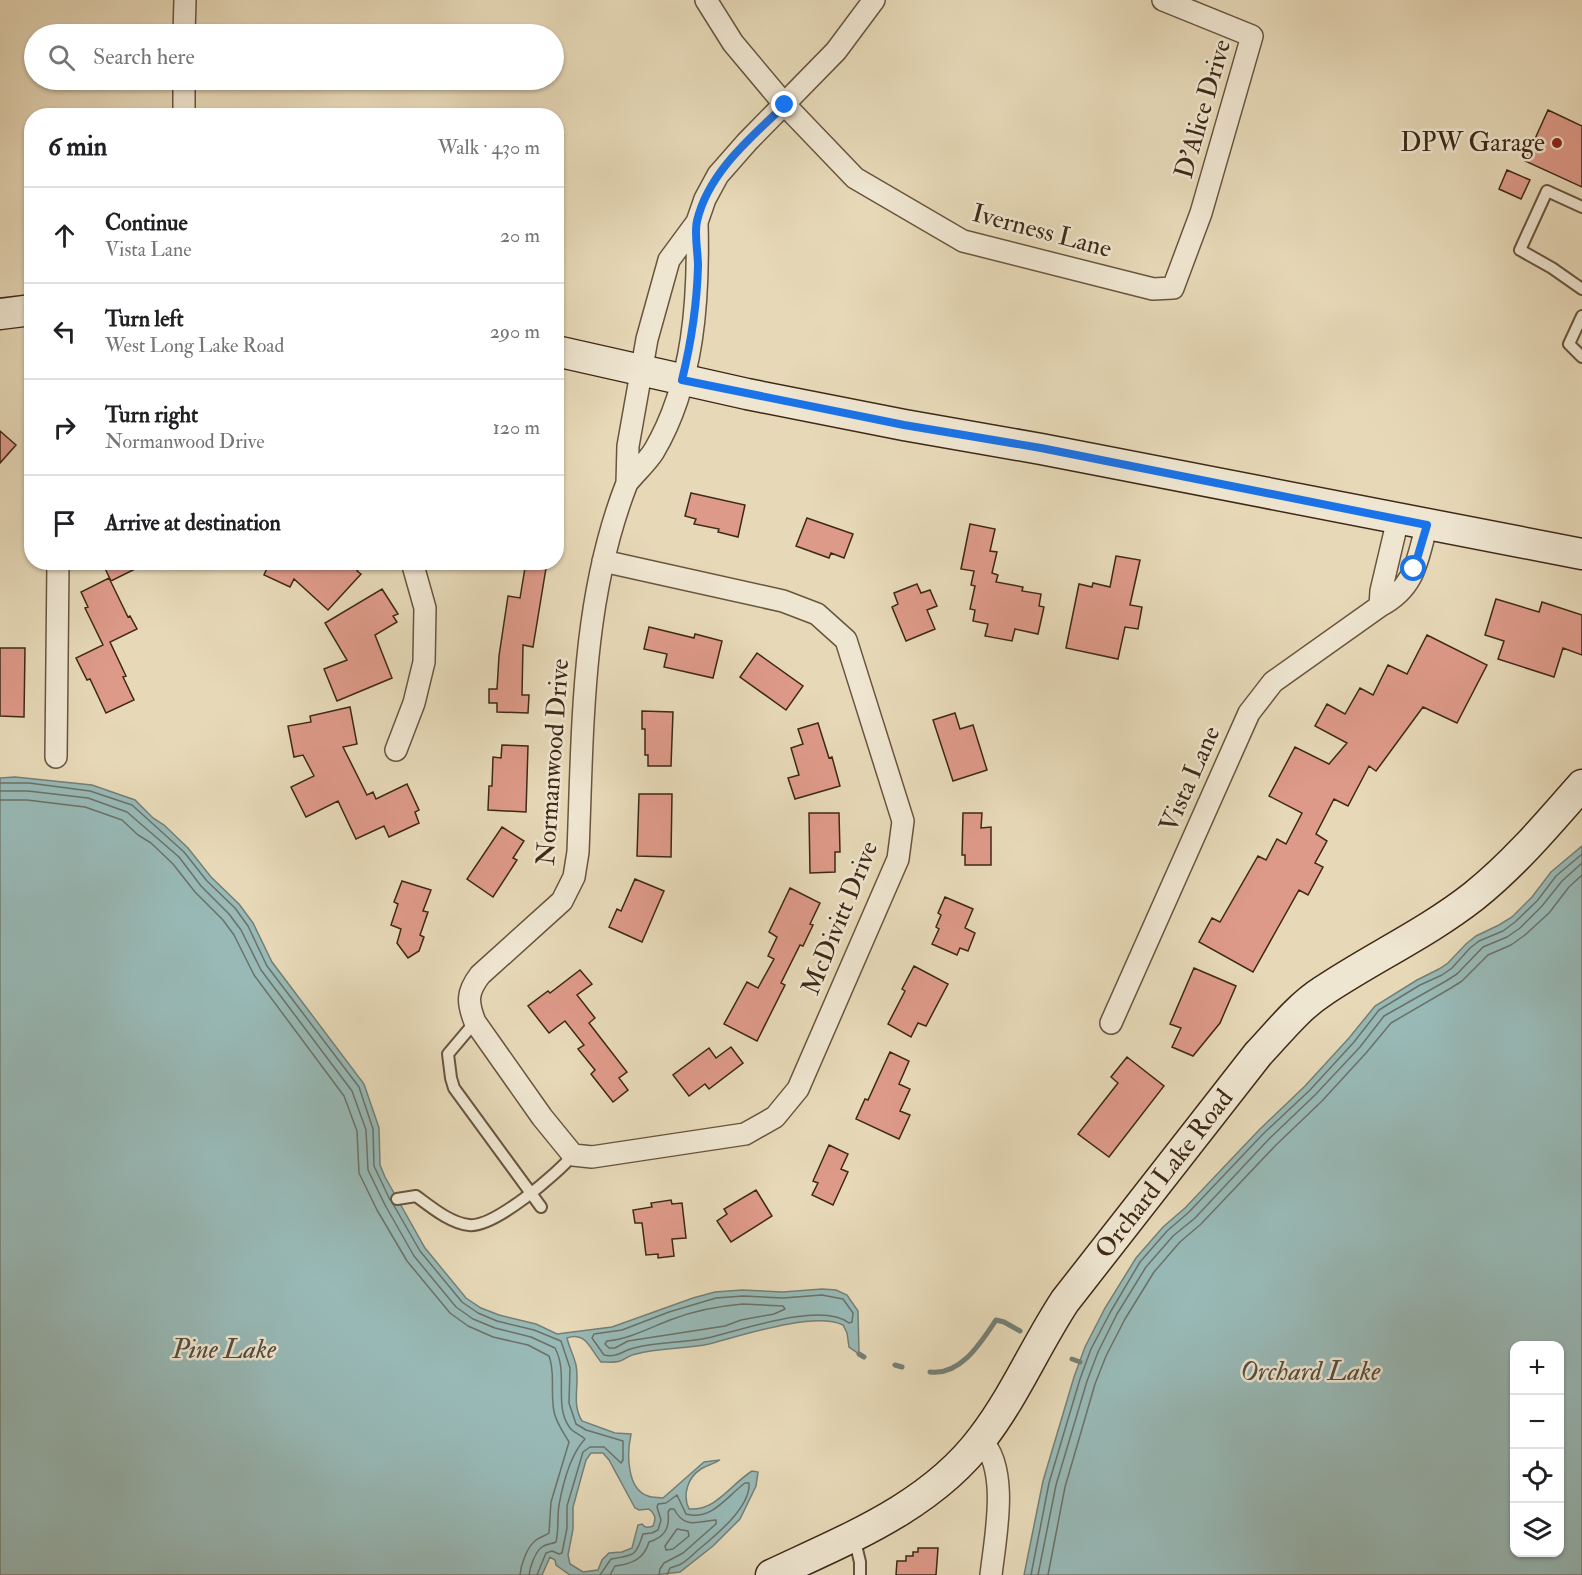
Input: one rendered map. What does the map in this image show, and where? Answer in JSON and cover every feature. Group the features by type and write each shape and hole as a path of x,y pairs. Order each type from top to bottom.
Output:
{"main road":[{"path":"0,314 24,311"},
{"path":"564,353 682,380 904,425 1041,448 1582,554"},
{"name":"Orchard Lake Road","path":"771,1575 889,1518 954,1470 981,1440 1000,1412 1065,1301 1258,1054 1321,992 1411,939 1474,896 1520,854 1582,785"}],"street":[{"path":"184,24 185,0"},
{"name":"Iverness Lane","path":"706,0 733,42 785,105 855,178 963,241 1153,289 1173,288"},
{"name":"Normanwood Drive","path":"627,483 628,446 640,370 669,260 697,222 705,199 718,176 747,141 836,51 874,0"},
{"name":"D'Alice Drive","path":"1163,0 1252,36 1201,213 1173,288"},
{"path":"184,90 184,108"},
{"name":"Normanwood Drive","path":"573,1155 542,1117 475,1022 469,1006 471,987 480,975 561,901 574,877 578,852 586,664 603,561 627,483 653,452 675,408 690,348 697,280 697,222"},
{"name":"Vista Lane","path":"1398,519 1398,574"},
{"name":"Vista Lane","path":"1110,1023 1249,713 1273,682 1380,606 1381,591 1398,574 1427,525"},
{"name":"McDivitt Drive","path":"573,1155 592,1157 745,1134 775,1116 798,1089 898,860 903,821 846,640 817,614 783,601 603,561"},
{"path":"56,757 58,570"},
{"path":"396,750 414,703 424,662 425,608 414,570"},
{"path":"981,1440 993,1457 998,1495 991,1575"}],"lane":[{"path":"1582,207 1547,191 1520,250 1552,267 1582,289"},
{"path":"1582,316 1569,344 1582,357"},
{"path":"475,1022 448,1054 454,1088 541,1207"},
{"path":"397,1199 416,1196 452,1219 468,1225 481,1224 503,1214 564,1165 573,1155"},
{"path":"854,1535 860,1562 860,1575"}],"water":[{"name":"Pine Lake","path":"15,777 92,785 135,800 188,848 211,877 239,904 253,923 272,962 364,1084 379,1128 380,1165 425,1248 466,1298 481,1308 536,1324 557,1334 612,1327 715,1292 742,1290 783,1292 822,1289 836,1290 847,1295 858,1311 859,1354 849,1347 843,1325 830,1321 777,1326 709,1344 636,1354 613,1362 601,1362 583,1339 573,1336 567,1338 576,1365 576,1401 582,1421 615,1433 631,1434 630,1469 632,1478 641,1492 650,1497 663,1498 704,1462 720,1460 696,1472 690,1481 686,1492 687,1504 689,1509 699,1509 715,1502 752,1471 758,1472 756,1486 740,1519 713,1546 680,1572 655,1575 570,1575 556,1565 555,1560 550,1557 542,1575 0,1575 0,778","holes":["591,1453 603,1453 635,1508 649,1509 655,1521 650,1527 638,1525 632,1548 609,1553 602,1560 598,1570 583,1572 570,1564 568,1555 573,1529 573,1507 586,1460"]},
{"name":"Orchard Lake","path":"1582,846 1582,1575 1024,1575 1043,1481 1074,1377 1085,1347 1105,1308 1136,1258 1163,1227 1185,1208 1259,1130 1305,1086 1375,1006 1448,963 1476,936 1512,917 1532,897 1551,872"}],"building":[{"name":"DPW Garage","path":"1548,110 1582,126 1582,187 1525,161"},
{"path":"1507,170 1530,180 1521,199 1499,189"},
{"path":"0,431 16,445 0,463"},
{"path":"691,493 745,505 738,537 718,532 719,529 694,524 696,519 685,516"},
{"path":"807,518 853,534 844,558 831,553 829,558 796,546"},
{"path":"970,524 995,529 990,551 997,552 992,573 998,575 996,582 1023,587 1022,591 1041,594 1039,606 1044,607 1038,634 1015,629 1012,641 985,636 988,624 973,621 975,610 970,609 975,586 971,585 974,571 961,569"},
{"path":"1116,556 1140,560 1130,605 1142,607 1138,629 1125,627 1118,659 1066,648 1079,584 1092,587 1093,583 1110,587"},
{"path":"106,570 133,570 111,581"},
{"path":"266,570 358,570 361,574 328,610 294,579 290,587 264,575"},
{"path":"525,570 546,570 533,647 523,645 522,695 529,695 528,713 497,712 497,703 489,703 489,689 497,689 499,656 508,596 520,598"},
{"path":"109,578 128,617 130,616 137,629 110,642 134,700 106,713 90,679 87,680 76,658 103,645 85,608 88,607 81,592"},
{"path":"917,584 921,593 930,590 937,606 927,610 935,629 906,641 892,607 898,604 894,593"},
{"path":"382,589 398,614 393,616 397,622 375,635 392,678 337,701 324,669 347,660 325,623"},
{"path":"1496,599 1539,612 1542,602 1582,615 1582,655 1563,648 1554,677 1498,659 1504,641 1485,635"},
{"path":"649,627 694,638 695,634 722,641 713,678 664,667 667,654 644,649"},
{"path":"1427,635 1487,665 1457,723 1423,707 1376,771 1369,766 1348,806 1334,799 1316,834 1327,841 1315,863 1323,867 1308,895 1299,890 1253,972 1199,942 1212,918 1220,922 1258,856 1266,860 1277,839 1286,844 1302,813 1269,796 1295,747 1329,764 1347,743 1315,726 1327,704 1345,714 1360,688 1373,695 1388,665 1407,674"},
{"path":"0,648 25,648 24,717 0,716"},
{"path":"757,653 803,686 786,710 740,677"},
{"path":"350,707 357,744 343,747 367,795 373,792 376,799 407,784 419,810 415,812 419,823 389,837 384,826 356,839 338,801 306,817 291,787 314,776 303,755 294,757 288,726 311,722 310,716"},
{"path":"642,711 673,712 671,766 648,766 648,755 645,755 645,729 642,729"},
{"path":"955,713 960,729 973,725 987,770 953,781 933,720"},
{"path":"818,723 829,758 832,757 840,786 795,799 788,778 799,775 791,748 803,744 798,729"},
{"path":"502,745 528,746 526,812 488,810 493,757 501,758"},
{"path":"639,794 672,794 671,857 637,856"},
{"path":"809,813 839,813 840,852 835,852 835,872 810,873"},
{"path":"963,813 982,813 981,828 991,827 991,865 965,865 965,855 962,855"},
{"path":"502,827 524,841 513,858 517,860 493,897 467,879"},
{"path":"635,879 664,891 642,942 609,927 617,909 621,911"},
{"path":"402,881 431,890 423,911 428,912 420,935 424,937 419,951 408,958 397,943 401,929 391,925 398,904 394,902"},
{"path":"790,888 820,903 810,924 813,925 781,983 785,985 757,1041 724,1024 747,982 758,988 774,959 768,956 777,937 769,932"},
{"path":"945,897 973,909 965,928 975,933 968,951 960,948 957,955 932,944 939,929 936,927 941,915 938,913"},
{"path":"914,966 948,984 926,1026 918,1023 911,1037 888,1024 905,991 902,989"},
{"path":"1194,968 1236,986 1220,1023 1193,1056 1172,1047 1181,1028 1170,1024"},
{"path":"580,970 592,984 577,995 595,1018 589,1023 627,1072 619,1078 628,1090 613,1102 591,1074 595,1070 578,1049 584,1045 565,1021 549,1033 528,1006 548,991 550,993"},
{"path":"731,1047 743,1063 709,1089 705,1084 689,1096 673,1075 709,1048 716,1058"},
{"path":"890,1052 909,1061 899,1084 910,1089 900,1111 910,1115 899,1139 856,1119 865,1099 868,1100"},
{"path":"1127,1057 1164,1086 1109,1157 1078,1134 1118,1083 1111,1077"},
{"path":"829,1145 848,1154 841,1169 848,1172 833,1205 812,1195 818,1183 813,1181"},
{"path":"756,1190 772,1216 731,1242 717,1221 727,1214 724,1209"},
{"path":"671,1200 672,1204 682,1203 686,1238 672,1239 674,1256 658,1258 658,1254 646,1255 642,1223 635,1223 633,1210 652,1207 651,1203"},
{"path":"918,1548 938,1548 936,1575 896,1575 897,1561 906,1561 906,1556 913,1556 913,1552 918,1552"}],"waterway":[{"path":"930,1372 941,1372 961,1363 977,1347 996,1320 1020,1331"},
{"path":"859,1354 864,1357"},
{"path":"1072,1359 1080,1362"},
{"path":"895,1365 902,1367"}],"place":[{"name":"DPW Garage","path":"1557,143"}],"route":[{"path":"785,105 747,141 718,176 705,199 697,222 698,268 690,348 682,380 904,425 1041,448 1427,525 1414,569"}]}
